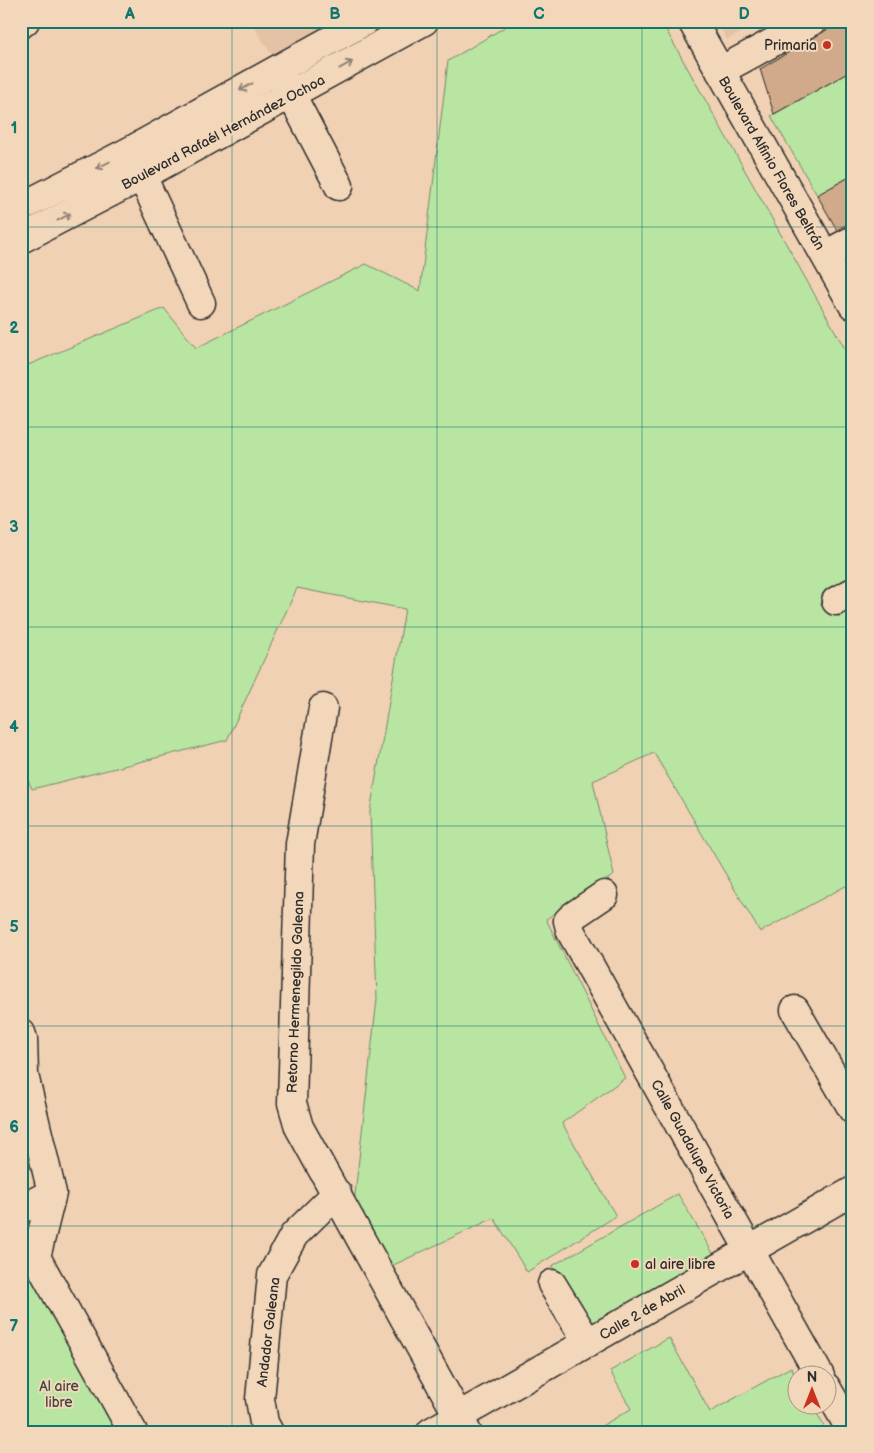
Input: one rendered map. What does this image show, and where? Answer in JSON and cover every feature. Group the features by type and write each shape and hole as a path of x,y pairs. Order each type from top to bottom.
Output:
{"street":[{"path":"21,24 26,21"},
{"name":"Boulevard Rafaél Hernández Ochoa","path":"21,207 130,152 365,21"},
{"name":"Boulevard Rafaél Hernández Ochoa","path":"21,239 292,95 424,21"},
{"name":"Boulevard Alfinio Flores Beltrán","path":"692,21 853,305"},
{"path":"720,71 812,21"},
{"path":"278,69 339,186"},
{"path":"130,152 201,303"},
{"path":"825,255 853,240"},
{"name":"Retorno Hermenegildo Galeana","path":"323,708 300,844 292,1103 299,1127 463,1424"},
{"name":"Calle Guadalupe Victoria","path":"604,895 573,916 568,922 571,932 814,1366"},
{"path":"795,1010 853,1110"},
{"path":"21,1033 23,1039 23,1073 52,1193 36,1257 133,1432"},
{"name":"Calle 2 de Abril","path":"431,1432 463,1424 588,1343 853,1191"},
{"path":"21,1209 52,1193"},
{"name":"Andador Galeana","path":"269,1432 264,1423 260,1399 272,1275 294,1235 336,1193"},
{"path":"552,1284 588,1343"},
{"path":"836,1404 852,1432"}],"shaded area":[{"path":"250,21 342,21 274,58"},
{"path":"717,21 762,21 727,40"}],"green space":[{"path":"515,21 661,21 853,363 853,882 760,932 654,753 593,781 614,875 546,919 625,1078 562,1123 616,1216 527,1272 494,1218 385,1269 354,1203 377,999 370,812 405,609 297,588 227,740 32,789 21,765 21,368 164,308 196,348 366,264 420,291 448,61"},
{"path":"853,70 853,175 817,195 771,116"},
{"name":"al aire libre","path":"678,1194 718,1262 591,1334 552,1266"},
{"name":"Al aire libre","path":"28,1219 25,1260 125,1432 21,1432 21,1222"},
{"path":"669,1338 710,1412 786,1370 786,1416 818,1416 827,1432 591,1432 631,1409 610,1371"}],"building":[{"name":"Primaria","path":"842,21 853,21 853,70 774,114 760,69"},
{"path":"853,175 853,221 837,230 817,195"}],"place":[{"name":"Primaria","path":"827,45"},
{"name":"al aire libre","path":"635,1264"}]}
